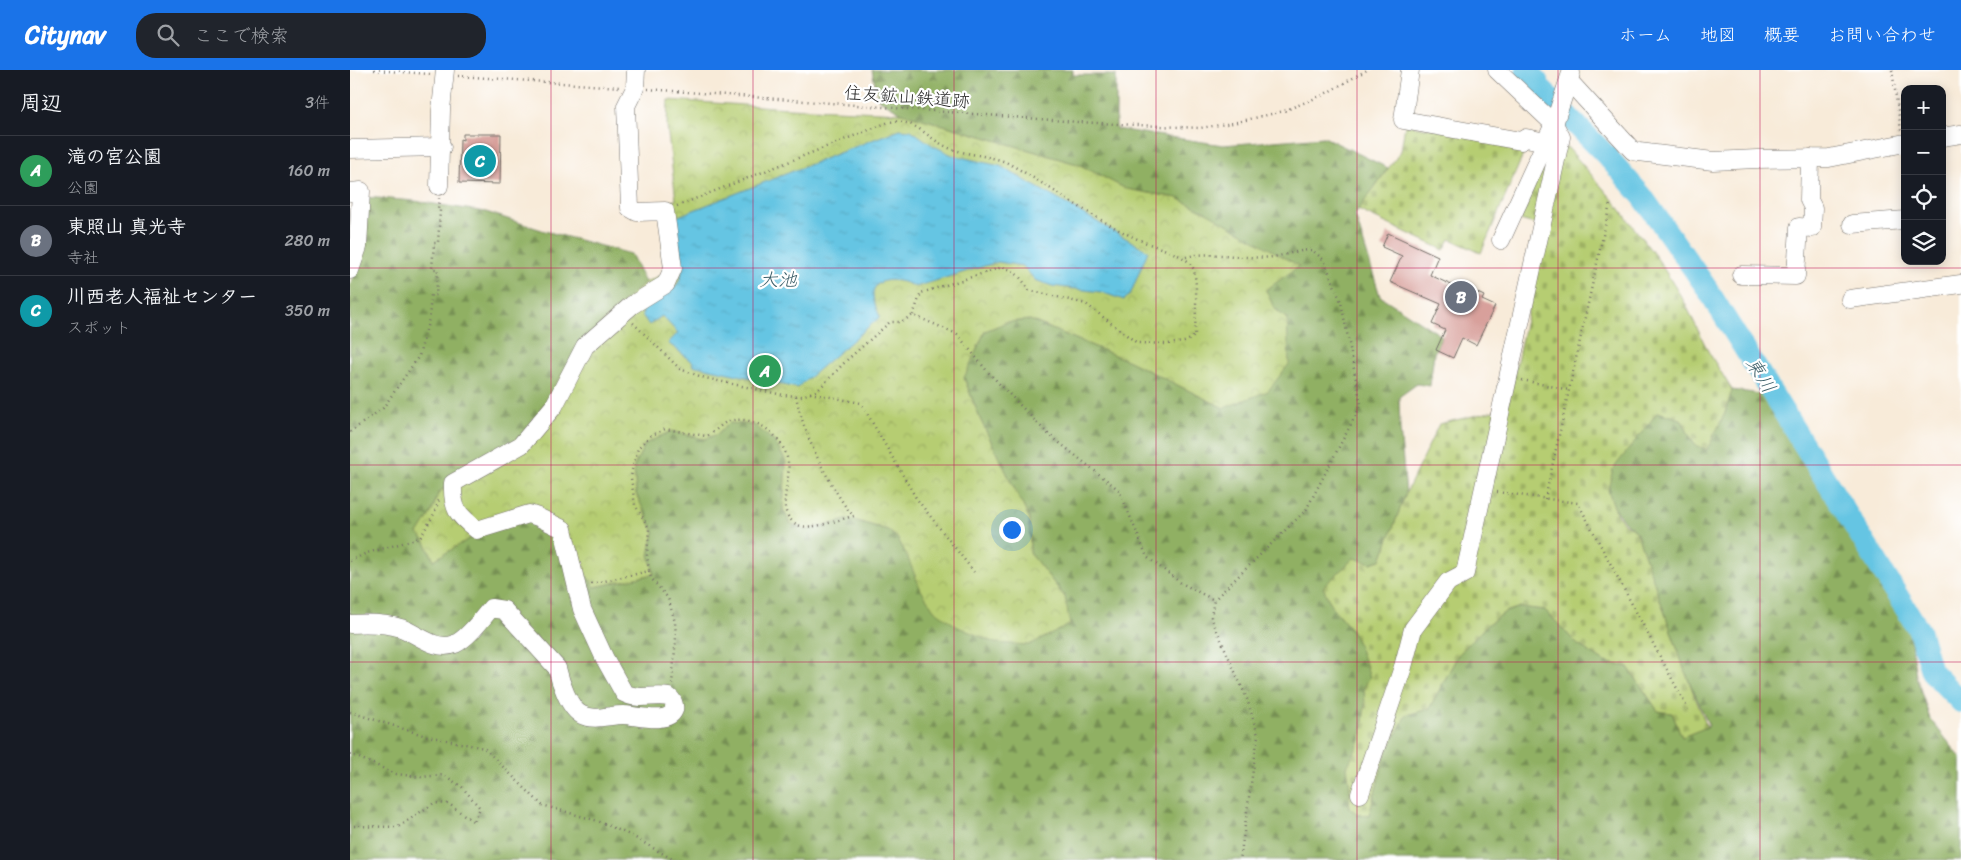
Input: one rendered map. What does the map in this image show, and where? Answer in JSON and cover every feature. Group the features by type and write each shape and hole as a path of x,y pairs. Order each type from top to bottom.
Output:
{"street":[{"path":"350,624 366,623 399,628 420,637 432,645 454,644 472,631 491,608 504,610 557,668 559,680 573,706 580,714 592,718 624,715 662,718 670,716 673,711 674,706 671,698 666,696 645,698 628,696 624,693 605,659 582,610 564,529 529,514 477,530 463,519 452,502 453,483 521,445 554,406 584,346 632,305 666,284 673,268 665,211 637,212 630,208 626,106 635,88 636,70"},
{"path":"1410,70 1403,120 1520,141 1526,138 1546,142"},
{"path":"1360,794 1403,667 1413,630 1448,582 1465,573 1561,137 1555,123 1497,70"},
{"path":"439,186 445,72"},
{"path":"1501,240 1555,123 1569,79"},
{"path":"1569,79 1633,151 1713,161 1842,157 1855,152 1901,144"},
{"path":"1946,136 1961,134"},
{"path":"350,149 442,147"},
{"path":"1741,275 1796,276 1799,227 1812,228 1813,208 1809,200 1810,158"},
{"path":"350,192 361,191 358,247 350,270"},
{"path":"1852,224 1901,220"},
{"path":"1850,298 1961,284"}],"path":[{"name":"住友鉱山鉄道跡","path":"374,70 445,72 1078,122 1200,128 1233,123 1284,111 1323,95 1367,70"},
{"path":"1892,70 1902,130"},
{"path":"634,324 680,369 705,378 783,395 796,396 818,390 846,360 890,322 901,322 912,315 920,293 1003,267 1021,277 1029,290 1086,304 1137,343 1167,344 1184,342 1195,335 1196,281 1194,268 1185,258 1123,233 1006,162 950,148 912,124 897,120 812,151 665,211"},
{"path":"350,432 384,408 419,356 429,318 431,295 436,295 438,269 432,269 434,243 438,243 440,228 440,210 438,210 439,186"},
{"path":"1545,498 1610,204"},
{"path":"1185,258 1196,254 1242,258 1273,257 1312,250 1324,260 1341,302 1361,405 1306,510 1214,600 1211,617 1248,699 1258,735 1240,860"},
{"path":"912,315 958,334 987,371 1047,433 1119,490 1148,557 1181,583 1214,600"},
{"path":"1508,377 1569,390"},
{"path":"810,393 861,403 916,498 974,572"},
{"path":"671,698 676,637 675,622 668,598 651,578 646,555 650,532 647,523 635,505 632,470 641,444 654,433 665,429 706,436 728,422 747,421 759,424 778,440 785,450 789,463 786,511 790,518 804,527 854,516 820,464 805,430 796,396"},
{"path":"1483,490 1578,503 1688,709"},
{"path":"350,561 367,553 420,538 434,514 440,497 453,492"},
{"path":"589,579 591,584 649,571"},
{"path":"350,712 423,735 484,748 542,805 598,821 632,836 674,860"},
{"path":"350,754 396,774 421,777 444,775 462,787 480,808 474,822 449,804 434,803 398,826 350,826"}],"green space":[{"path":"872,70 1073,70 1073,75 1116,75 1116,129 1223,145 1324,137 1388,168 1355,215 1380,296 1442,336 1434,353 1430,386 1417,384 1399,397 1406,493 1381,560 1371,563 1332,607 1350,628 1357,641 1370,677 1364,687 1365,706 1361,739 1348,767 1350,787 1349,808 1358,813 1369,815 1385,755 1406,714 1429,709 1458,655 1487,625 1505,612 1521,607 1545,610 1577,644 1605,662 1628,667 1658,711 1672,713 1682,737 1709,726 1686,674 1636,531 1622,519 1612,503 1609,486 1610,477 1618,461 1658,412 1681,419 1694,444 1725,413 1732,390 1768,395 1841,519 1909,628 1916,676 1930,719 1961,758 1961,860 350,860 350,286 364,242 365,197 415,201 486,212 545,231 631,254 645,282 606,318 527,432 440,491 430,516 418,534 424,540 434,560 473,536 530,520 553,530 595,587 654,574 649,555 654,532 636,494 634,466 645,444 671,431 704,439 718,434 729,423 755,425 775,442 786,462 783,509 806,530 850,519 888,530 898,539 907,556 1065,597 1030,553 1029,518 980,419 964,377 985,331 1007,322 1030,320 1129,361 1224,408 1287,319 1274,308 1266,290 1298,266 1177,198 1126,189 1080,165 902,113 878,99"},
{"path":"668,100 902,113 1080,165 1126,189 1177,198 1208,213 1299,266 1266,290 1274,308 1287,319 1289,364 1268,391 1224,408 1129,361 1030,320 1007,322 985,331 964,378 980,419 1029,518 1030,553 1065,597 1070,625 1029,645 995,643 958,627 934,610 921,590 898,539 888,530 850,519 806,530 790,523 783,509 786,462 775,442 754,425 729,423 718,434 704,439 671,431 645,444 634,466 636,494 654,532 649,555 654,574 595,587 553,530 530,520 474,536 434,560 424,540 418,534 431,513 440,491 527,432 570,361 606,318 645,282 664,274 663,203 676,200 667,126"},
{"path":"1405,125 1529,141 1481,253 1450,239 1444,250 1358,210 1401,151"},
{"path":"1551,145 1565,146 1569,149 1614,201 1659,261 1685,303 1708,351 1732,390 1725,413 1707,450 1694,444 1681,419 1658,412 1613,469 1608,490 1617,515 1625,524 1636,531 1686,674 1707,727 1682,737 1672,713 1658,711 1628,667 1605,662 1577,644 1545,610 1520,607 1505,612 1487,625 1458,655 1429,709 1406,715 1385,755 1369,815 1358,814 1349,808 1350,787 1347,767 1361,739 1365,706 1364,687 1370,677 1357,641 1350,628 1332,607 1323,587 1354,558 1371,563 1381,560 1406,493 1439,424 1507,408 1546,227 1520,220"}],"water":[{"name":"大池","path":"900,129 911,130 932,145 952,155 1000,166 1148,251 1130,295 1124,300 1101,292 1052,286 1035,280 1023,266 998,262 915,287 904,282 885,281 875,287 873,293 874,302 880,317 797,388 692,365 693,362 668,343 678,333 662,316 649,325 642,315 645,308 649,303 674,288 681,276 680,255 671,219"}],"building":[{"path":"463,134 501,134 500,184 459,183 460,139 463,140"},
{"path":"1388,233 1438,256 1430,275 1464,291 1465,287 1484,296 1482,300 1495,306 1476,345 1462,338 1453,358 1436,350 1445,330 1432,324 1441,304 1390,282 1402,256 1382,247"}],"waterway":[{"name":"東川","path":"1526,70 1537,81 1541,89 1606,155 1642,196 1706,287 1919,630 1931,671 1961,702"}],"place":[{"name":"川西老人福祉センター","path":"480,161"},
{"name":"東照山 真光寺","path":"1461,297"},
{"name":"滝の宮公園","path":"765,371"}]}
